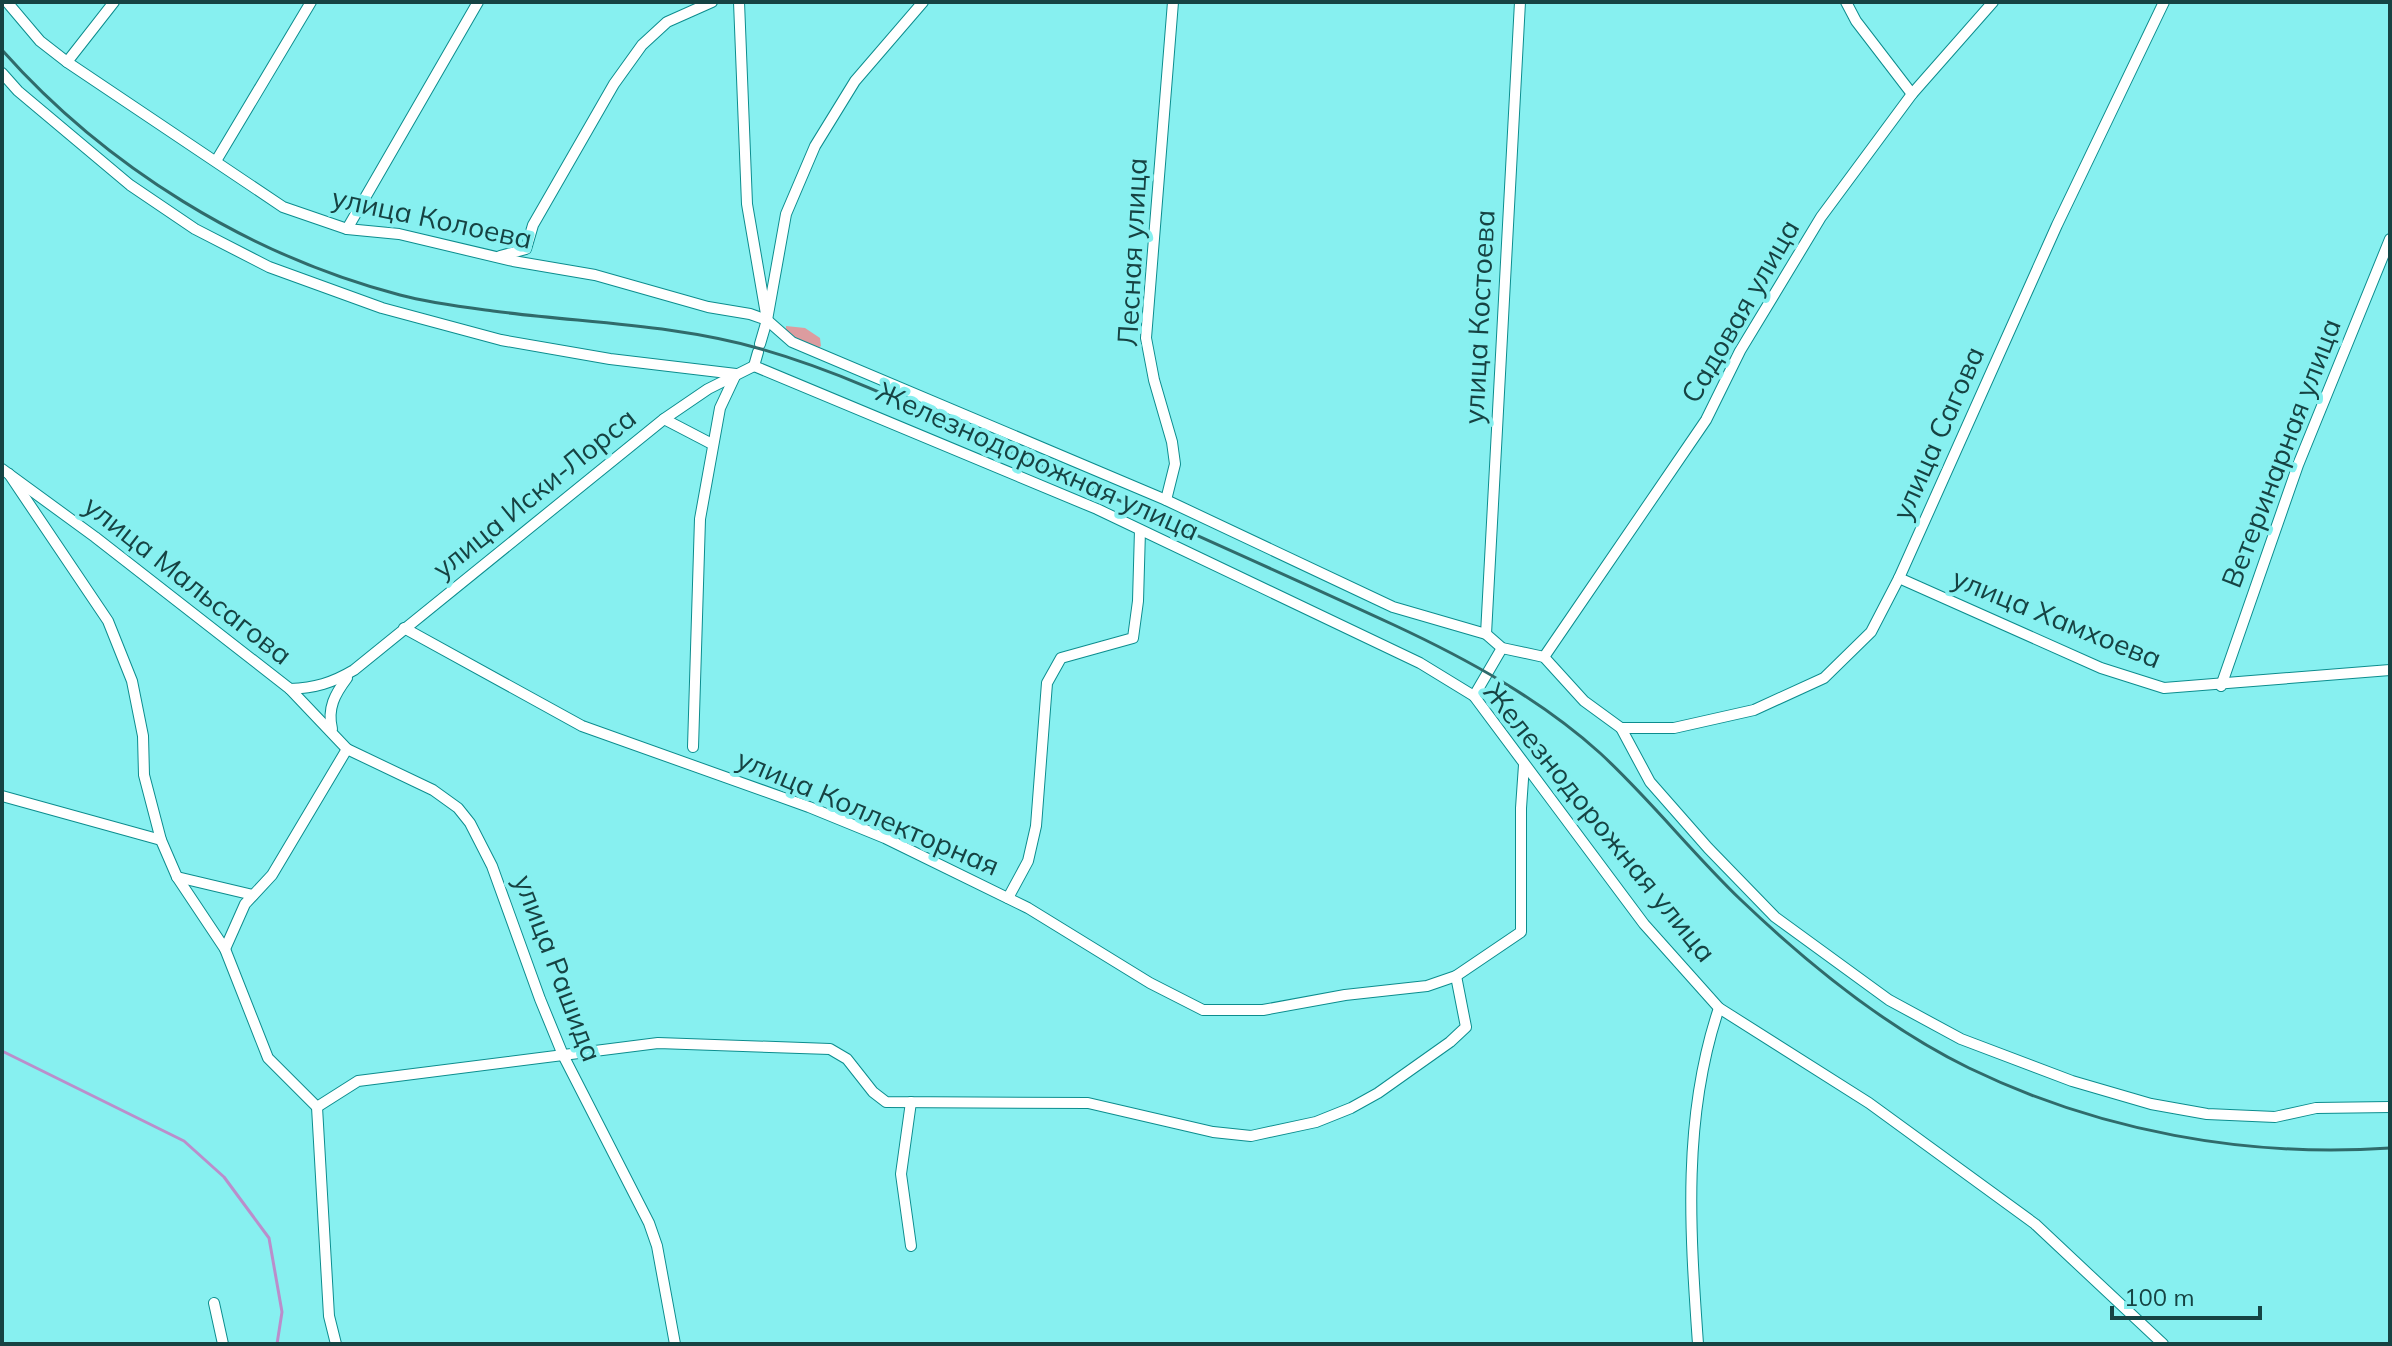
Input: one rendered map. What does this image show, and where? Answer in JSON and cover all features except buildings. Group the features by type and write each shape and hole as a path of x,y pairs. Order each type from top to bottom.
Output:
{"street":[{"name":"улица Колоева","path":"7,2 40,41 67,62 283,207 347,229 399,234 497,257 595,275 767,320"},
{"path":"67,62 114,2"},
{"path":"216,161 311,2"},
{"path":"347,229 478,2"},
{"path":"497,257 526,249 533,225 614,84 642,45 667,22 712,2"},
{"path":"739,2 747,204 767,320 792,342 1166,500 1393,607 1486,634 1502,648 1544,657 1584,701 1621,728 1650,782 1775,917 1889,1000 1961,1039 2072,1081 2151,1104 2207,1114 2275,1117 2316,1108 2390,1107"},
{"path":"754,366 767,320 786,214 815,146 855,81 923,2"},
{"name":"Лесная улица","path":"1166,500 1175,464 1146,338 1173,2"},
{"name":"улица Костоева","path":"1486,634 1520,2"},
{"path":"1846,2 1856,21 1912,94"},
{"name":"Садовая улица","path":"1544,657 1706,420 1740,351 1821,217 1912,94 1993,2"},
{"name":"улица Сагова","path":"1621,728 1674,728 1754,710 1824,678 1871,632 1899,578 2057,225 2164,2"},
{"path":"2,73 18,91 130,185 195,229 269,267 382,308 501,340 610,359 736,374 720,408 700,519 693,747"},
{"name":"Ветеринарная улица","path":"2221,686 2298,465 2390,239"},
{"name":"улица Иски-Лорса","path":"354,670 664,419 708,389 754,366"},
{"name":"Железнодорожная улица","path":"754,366 1056,491 1420,663 1474,696 1644,924 1719,1008 1869,1103 2035,1224 2163,1344"},
{"path":"703,369 709,379 708,389"},
{"path":"664,419 712,444"},
{"path":"6,471 108,621 132,681 143,736 144,775 161,840 177,877 225,949 268,1058 317,1107 329,1316 336,1344"},
{"name":"улица Мальсагова","path":"6,471 290,689 326,685 354,670"},
{"path":"1008,898 1028,861 1036,826 1047,683 1061,658 1133,638 1138,601 1140,530"},
{"name":"улица Хамхоева","path":"1899,578 2101,668 2164,688 2221,686 2390,670"},
{"name":"улица Коллекторная","path":"404,628 582,726 809,807 885,838 1008,898 1150,983 1203,1010 1263,1010 1345,995 1427,986 1456,976 1521,932 1524,765"},
{"path":"1474,696 1502,648"},
{"path":"332,731 330,714 333,698 354,670"},
{"name":"улица Рашида","path":"290,689 347,749 433,790 458,808 470,823 492,866 563,1055 649,1223 657,1246 675,1344"},
{"path":"225,949 245,904 272,875 347,749"},
{"path":"2,796 161,840"},
{"path":"177,877 253,895"},
{"path":"317,1107 358,1081 658,1043 830,1049 847,1059 873,1092 886,1102 1088,1103 1213,1132 1251,1136 1316,1122 1351,1108 1378,1093 1450,1042 1466,1027 1456,976"},
{"path":"1698,1344 1692,1260 1691,1151 1705,1051 1719,1008"},
{"path":"911,1102 901,1174 911,1246"},
{"path":"214,1303 223,1344"}],"shaded area":[{"path":"786,326 805,328 820,338 821,346 818,348 801,343 786,330"}],"waterway":[{"path":"2,1051 184,1141 224,1177 269,1238 282,1312 277,1344"}],"railway":[{"path":"2,50 87,132 134,168 235,231 288,256 344,278 423,300 695,334 795,360 894,399 1449,652 1528,698 1577,733 1636,789 1741,900 1793,947 1878,1014 1969,1068 2069,1108 2121,1124 2174,1135 2282,1149 2390,1148"}]}
